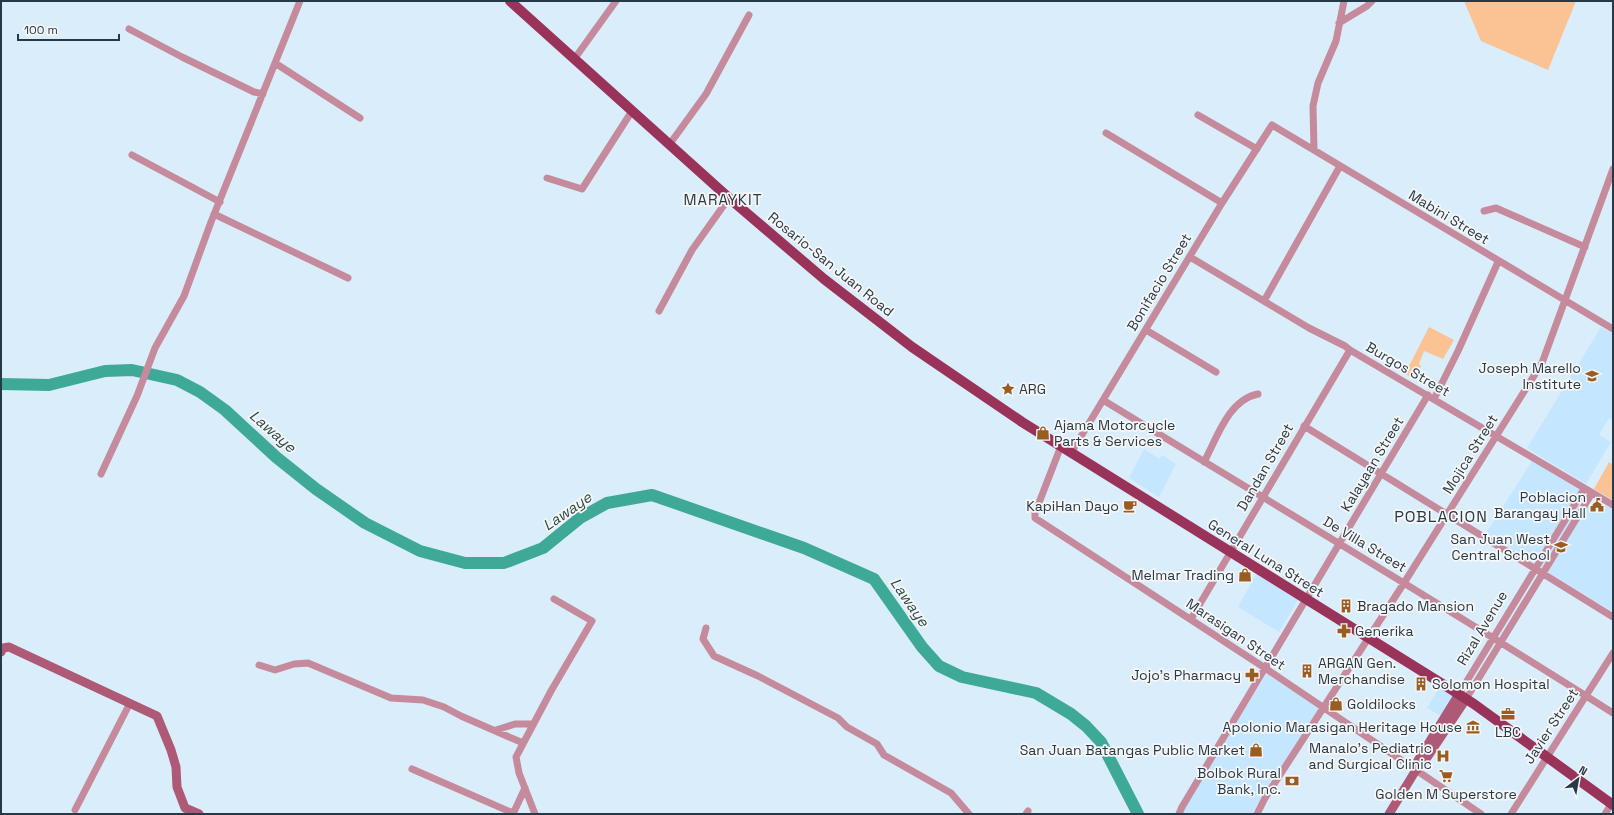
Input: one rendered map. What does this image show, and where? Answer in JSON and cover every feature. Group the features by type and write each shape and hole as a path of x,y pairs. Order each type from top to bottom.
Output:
{"main road":[{"name":"Rosario-San Juan Road","path":"510,1 575,58 669,145 822,277 888,330 993,403 1061,446"},
{"name":"General Luna Street","path":"1061,446 1462,696 1612,803"}],"street":[{"path":"101,474 137,396 155,348 184,296 214,214 300,1"},
{"path":"575,58 616,1"},
{"path":"1314,150 1313,106 1318,83 1336,41 1344,1"},
{"path":"1339,23 1368,6 1372,1"},
{"path":"669,145 706,94 749,15"},
{"path":"129,28 182,58 254,92 263,94"},
{"path":"275,63 360,118"},
{"path":"547,178 582,189 632,111"},
{"path":"1198,115 1257,148"},
{"name":"Mabini Street","path":"1272,125 1498,262 1613,329"},
{"name":"Bonifacio Street","path":"1071,453 1222,203 1272,125"},
{"path":"1106,133 1222,203"},
{"path":"132,155 220,202"},
{"path":"1264,301 1340,166"},
{"name":"Mojica Street","path":"1257,814 1265,798 1448,515 1542,363 1613,169"},
{"path":"659,311 692,250 729,198"},
{"path":"1484,211 1496,208 1585,247"},
{"path":"214,214 348,278"},
{"name":"Burgos Street","path":"1190,256 1309,328 1345,346 1613,506"},
{"name":"Kalayaan Street","path":"1179,814 1381,474 1431,397 1458,351 1498,262"},
{"path":"1146,330 1216,372"},
{"name":"Dandan Street","path":"1191,619 1350,350"},
{"path":"1204,462 1229,413 1248,396 1258,394"},
{"name":"De Villa Street","path":"1103,400 1262,498 1340,543 1613,713"},
{"path":"1304,426 1613,617"},
{"name":"Marasigan Street","path":"1061,446 1035,513 1035,518 1265,668 1481,814"},
{"name":"Rizal Avenue","path":"1389,814 1416,770 1422,765 1462,696 1493,638 1584,489"},
{"name":"Rizal Avenue","path":"1462,696 1501,642 1592,493"},
{"path":"1560,529 1567,534"},
{"path":"535,814 519,773 516,757 522,743 592,621 554,599"},
{"path":"706,628 703,639 714,656 758,676 838,718 847,728 876,744 884,755 951,793 969,814"},
{"path":"1,652 3,648 9,647 157,716 175,761 177,787 185,808 199,814"},
{"name":"Javier Street","path":"1511,814 1613,653"},
{"path":"259,665 275,670 294,664 308,663 391,698 423,700 444,707 522,743"},
{"path":"75,810 130,703"},
{"path":"496,730 515,724 533,724"},
{"path":"412,769 513,814 525,788"},
{"path":"1605,814 1612,803"}],"shaded area":[{"path":"1464,1 1576,1 1548,70 1481,41"},
{"path":"1429,327 1454,340 1443,359 1424,351 1419,364 1421,366 1414,379 1405,374"},
{"name":"Joseph Marello Institute","path":"1601,327 1613,334 1613,421 1609,418 1599,435 1611,442 1586,484 1527,448"},
{"path":"1144,449 1160,459 1162,455 1176,464 1159,497 1129,478"},
{"name":"San Juan West Central School","path":"1532,461 1593,498 1588,506 1599,513 1605,505 1613,509 1613,612 1486,533"},
{"path":"1609,462 1613,465 1613,500 1594,489"},
{"path":"1256,574 1298,600 1279,632 1238,607"},
{"name":"San Juan Batangas Public Market","path":"1267,673 1319,708 1261,797 1252,814 1183,814 1186,804"},
{"path":"1439,688 1454,696 1441,716 1427,708"}],"waterway":[{"name":"Lawaye","path":"1,384 49,385 105,371 132,370 177,380 200,392 225,410 276,457 316,489 365,523 420,551 465,563 504,563 543,548 580,518 607,503 652,495 804,548 874,579 922,647 939,666 962,677 1036,693 1071,714 1086,726 1101,742 1138,814"}],"place":[{"name":"Joseph Marello Institute","path":"1592,376"},
{"name":"ARG","path":"1008,389"},
{"name":"Ajama Motorcycle Parts & Services","path":"1043,433"},
{"name":"Poblacion Barangay Hall","path":"1597,505"},
{"name":"KapiHan Dayo","path":"1130,506"},
{"name":"San Juan West Central School","path":"1561,547"},
{"name":"Melmar Trading","path":"1245,575"},
{"name":"Bragado Mansion","path":"1346,606"},
{"name":"Generika","path":"1344,631"},
{"name":"ARGAN Gen. Merchandise","path":"1307,671"},
{"name":"Jojo's Pharmacy","path":"1252,675"},
{"name":"Solomon Hospital","path":"1421,684"},
{"name":"Goldilocks","path":"1336,704"},
{"name":"LBC","path":"1508,714"},
{"name":"Apolonio Marasigan Heritage House","path":"1473,727"},
{"name":"San Juan Batangas Public Market","path":"1256,750"},
{"name":"Manalo's Pediatric and Surgical Clinic","path":"1443,756"},
{"name":"Golden M Superstore","path":"1446,776"},
{"name":"Bolbok Rural Bank, Inc.","path":"1292,781"}],"district":[{"name":"MARAYKIT","path":"723,199"},
{"name":"POBLACION","path":"1441,516"}]}
